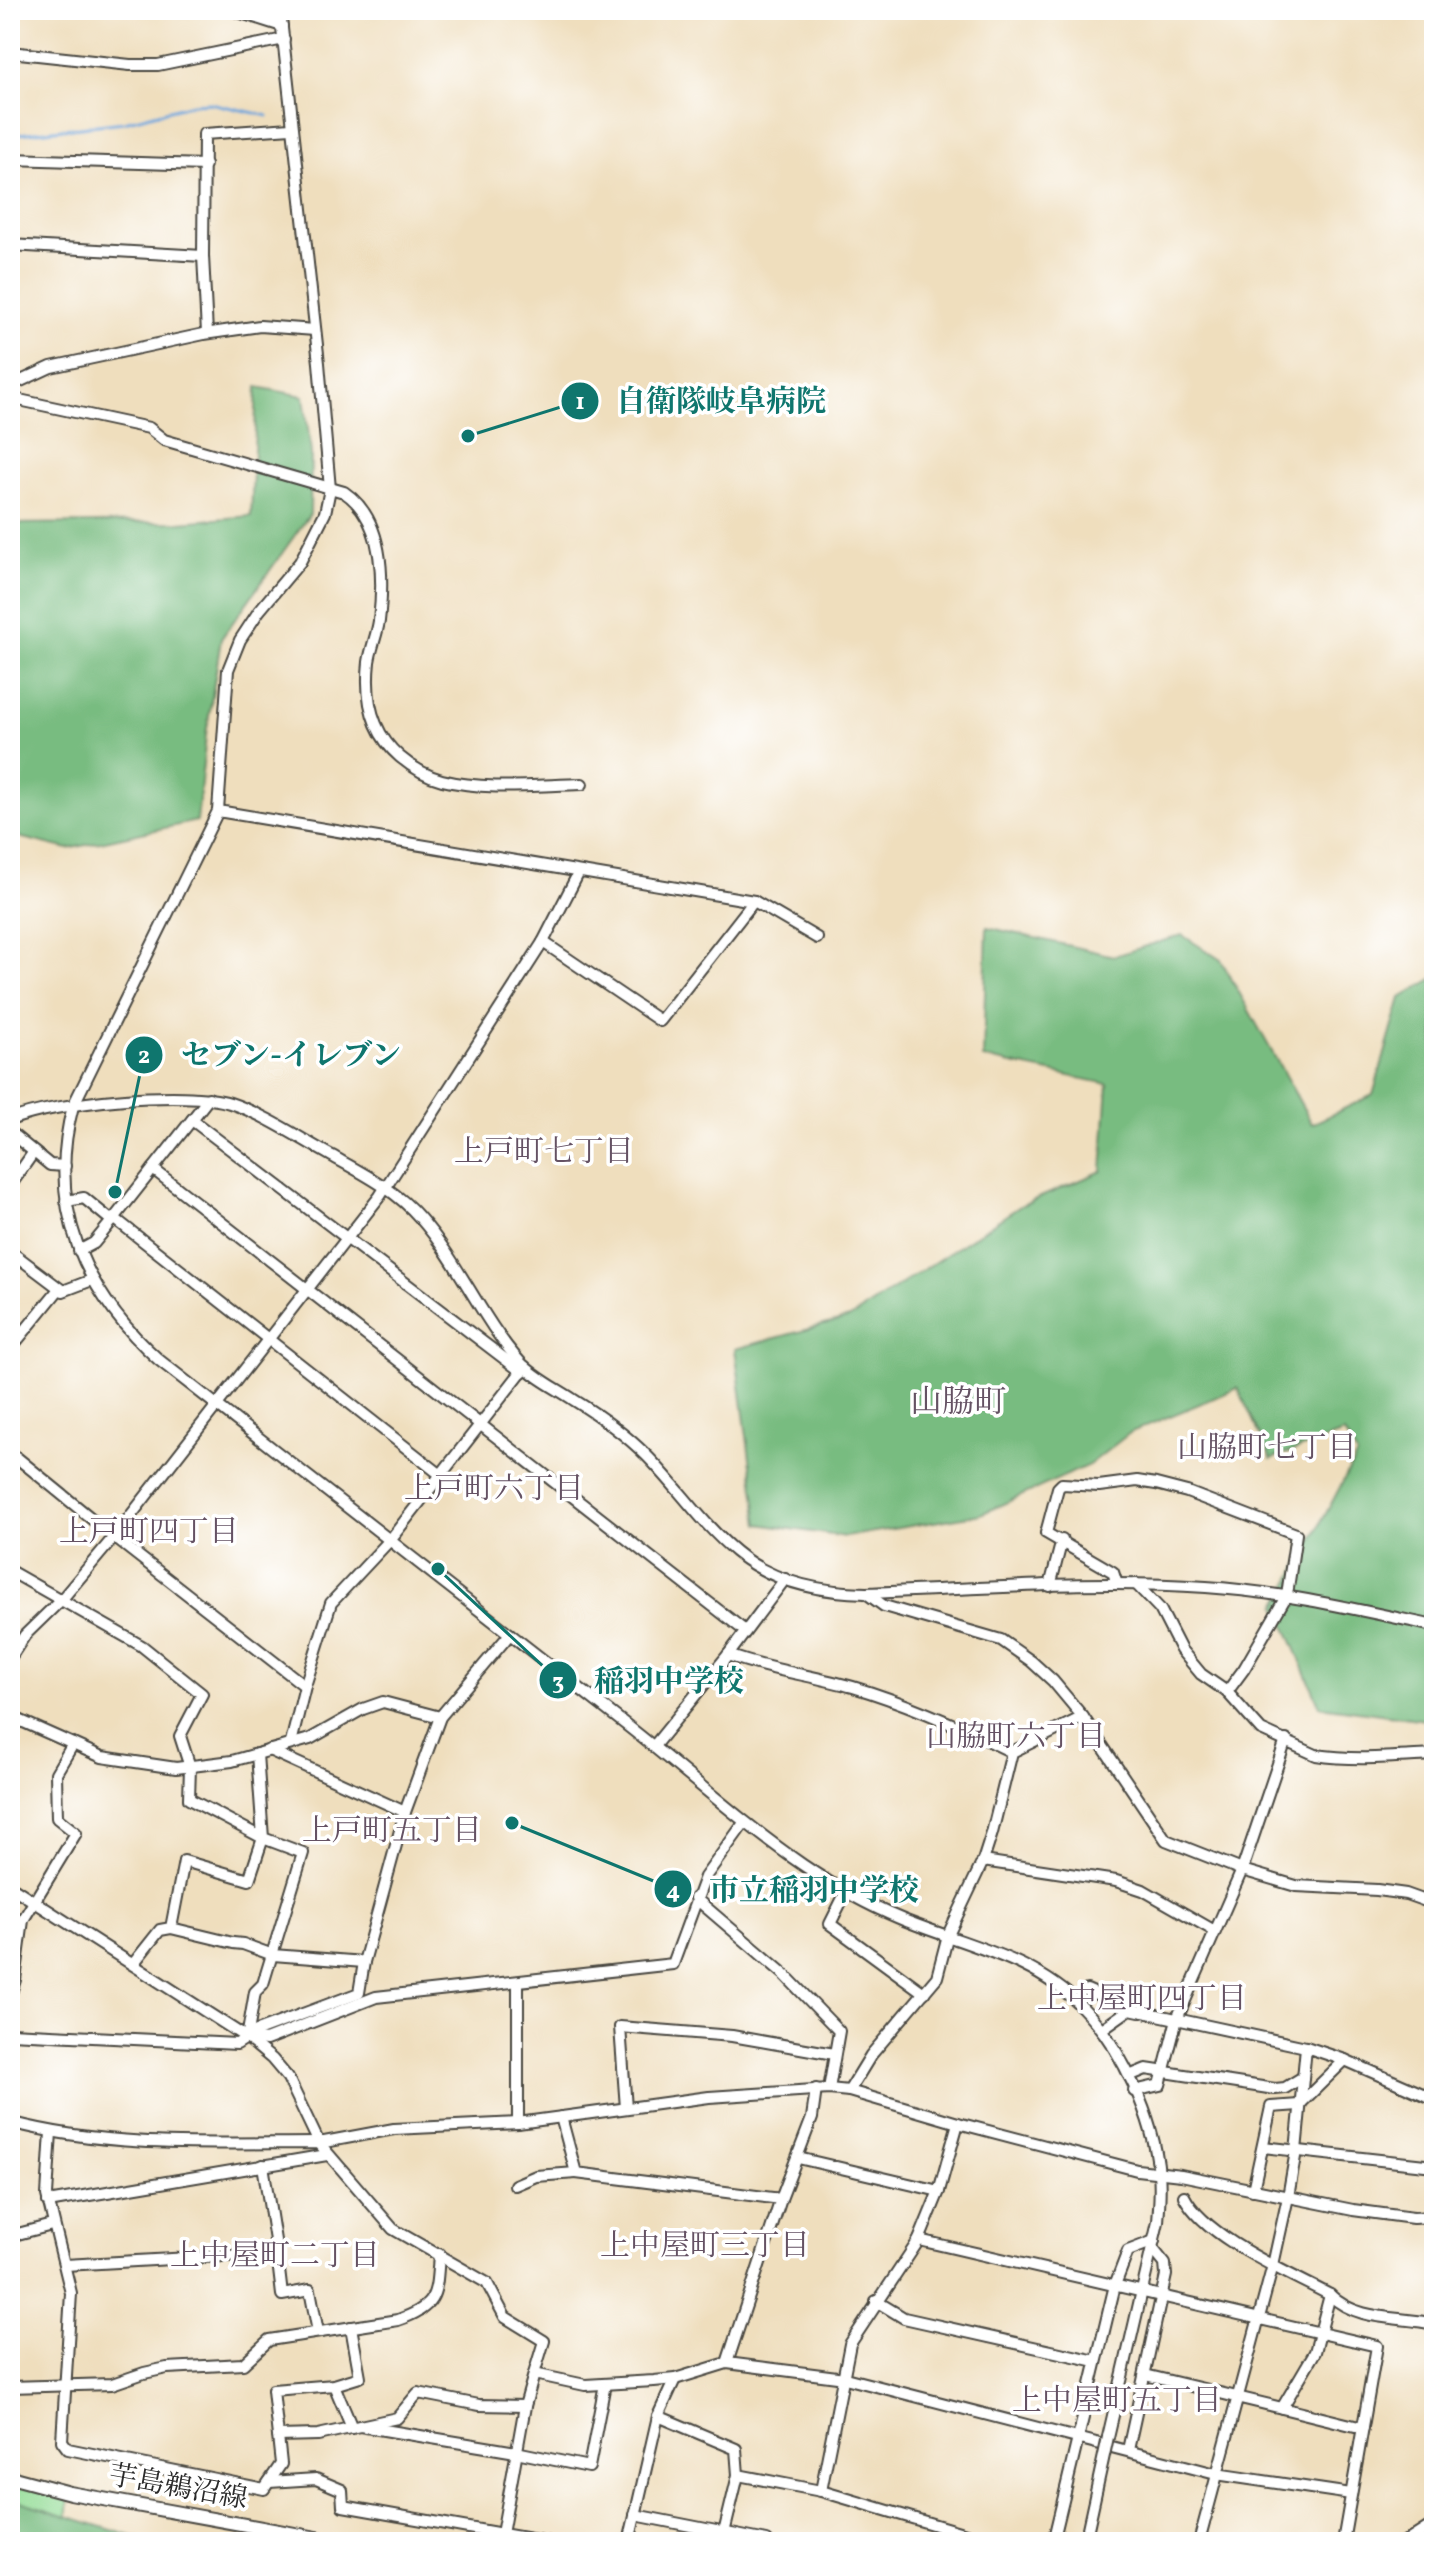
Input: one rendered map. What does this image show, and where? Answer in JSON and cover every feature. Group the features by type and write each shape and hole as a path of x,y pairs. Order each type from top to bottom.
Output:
{"main road":[{"name":"芋島鵜沼線","path":"10,2477 70,2493 339,2542"}],"street":[{"path":"232,10 282,26"},
{"path":"280,10 330,489 325,513 300,562 259,611 240,640 228,670 218,811 73,1106 65,1166 66,1201 79,1251 106,1303 137,1339 654,1746 744,1823 845,1894 901,1919 1010,1958 1043,1975 1073,1998 1102,2029 1129,2076 1155,2150 1159,2172 1158,2222 1085,2542"},
{"path":"10,52 130,65 158,65 284,39"},
{"path":"207,333 203,256 204,134 291,128"},
{"path":"10,159 205,165"},
{"path":"10,245 203,256"},
{"path":"10,386 51,367 207,333 260,326 315,330"},
{"path":"10,398 149,428 164,440 344,492 356,500 368,517 378,548 382,586 379,624 369,661 367,697 379,732 391,749 411,766 444,781 483,785 582,784"},
{"path":"218,811 754,901 817,938"},
{"path":"10,1658 25,1635 62,1599 114,1537 386,1188 543,942 579,872"},
{"path":"543,942 660,1021 754,901"},
{"path":"10,1120 25,1114 73,1106 176,1096 228,1102 255,1114 386,1188 424,1222 524,1370"},
{"path":"79,1251 94,1243 209,1098"},
{"path":"192,1120 524,1370 628,1438 735,1552 785,1579 835,1593 1117,1584 1210,1587 1287,1595 1434,1626"},
{"path":"12,1134 50,1165 65,1166"},
{"path":"10,1186 33,1153"},
{"path":"153,1169 745,1631"},
{"path":"66,1201 84,1198 113,1219 441,1475"},
{"path":"10,1251 63,1291 92,1280"},
{"path":"10,1349 59,1289"},
{"path":"291,1743 331,1603 390,1540 524,1370"},
{"path":"10,1452 305,1686"},
{"path":"1117,1584 1113,1572 1046,1533 1058,1488 1062,1484 1099,1486 1137,1481 1156,1484 1187,1492 1296,1534 1287,1595 1227,1692"},
{"path":"1050,1586 1062,1540"},
{"path":"10,1571 142,1646 202,1694 180,1736 190,1767 189,1799 263,1838 303,1853 263,1984 255,1992 247,2038"},
{"path":"654,1746 785,1579"},
{"path":"1136,1584 1160,1609 1181,1650 1201,1674 1227,1692 1261,1730 1316,1755 1364,1758 1434,1755"},
{"path":"866,1593 884,1606 1001,1640 1053,1681 1083,1717 1166,1840 1242,1870 1296,1886 1377,1890 1406,1894 1434,1904"},
{"path":"10,2033 237,2044 257,2031 359,1993 364,1962 405,1812 440,1717 510,1634"},
{"path":"728,1655 756,1666 855,1688 936,1717 1012,1752"},
{"path":"10,1716 102,1757 153,1766 190,1767 232,1761 310,1739 363,1709 383,1702 440,1717"},
{"path":"849,2091 871,2055 937,1977 948,1935 983,1861 1012,1752 1083,1717"},
{"path":"1134,2091 1160,2085 1177,2019 1213,1930 1242,1870 1286,1740"},
{"path":"10,1996 23,1920 76,1833 57,1818 56,1773 73,1744"},
{"path":"269,1750 405,1812"},
{"path":"171,1928 184,1861 249,1880 263,1838 257,1754"},
{"path":"247,2038 266,2040 376,1997 673,1964 705,1877 744,1823"},
{"path":"983,1861 1116,1881 1143,1890 1213,1930"},
{"path":"10,1886 247,2038 272,2059 288,2078 327,2155 393,2229 487,2283 505,2317 544,2341 525,2406 502,2534"},
{"path":"845,1894 830,1924 924,1993"},
{"path":"695,1898 784,1974 839,2031 829,2089"},
{"path":"133,1964 160,1930 171,1928 243,1944 273,1955 364,1962"},
{"path":"518,1983 518,2123"},
{"path":"1087,1990 1130,2009 1306,2047 1345,2060 1434,2099"},
{"path":"1102,2029 1130,2009"},
{"path":"626,2108 620,2027 732,2036 834,2054"},
{"path":"1199,2542 1273,2265 1288,2197 1296,2151 1306,2047"},
{"path":"1253,2190 1271,2107 1299,2105 1345,2060"},
{"path":"1129,2076 1146,2069 1275,2089 1285,2088 1303,2077"},
{"path":"727,2363 781,2199 812,2118 816,2089"},
{"path":"10,2122 51,2132 143,2143 319,2143 394,2129 518,2123 744,2093 829,2089 849,2091 1137,2170 1353,2210 1413,2218 1434,2217"},
{"path":"561,2117 576,2173"},
{"path":"821,2491 850,2344 919,2240 939,2191 958,2123"},
{"path":"51,2132 48,2202 71,2293 62,2441 68,2449 264,2489 281,2464 273,2390 334,2385 360,2377 351,2327"},
{"path":"1263,2147 1434,2166"},
{"path":"48,2202 327,2155"},
{"path":"798,2158 939,2191"},
{"path":"263,2165 282,2295 310,2290 318,2332"},
{"path":"515,2185 536,2176 576,2173 781,2199"},
{"path":"1184,2196 1191,2209 1219,2233 1330,2295 1339,2304 1359,2312 1434,2324"},
{"path":"10,2236 52,2225"},
{"path":"919,2240 1377,2346 1343,2542"},
{"path":"1053,2542 1115,2285 1128,2251 1153,2244"},
{"path":"1128,2450 1166,2275 1165,2264 1153,2244"},
{"path":"65,2265 277,2253"},
{"path":"10,2387 112,2384 167,2368 243,2364 269,2340 398,2320 432,2301 437,2286 439,2254"},
{"path":"1282,2408 1315,2352 1330,2295"},
{"path":"876,2301 904,2318 1096,2361"},
{"path":"534,2374 585,2385 605,2384 675,2379 727,2363 845,2378 1216,2474 1351,2494"},
{"path":"1145,2375 1363,2428"},
{"path":"629,2542 658,2416 675,2379"},
{"path":"356,2427 516,2452 589,2467 605,2384"},
{"path":"334,2385 356,2427"},
{"path":"278,2436 318,2435 397,2418 418,2393 479,2405 525,2406"},
{"path":"658,2416 736,2449 738,2475 724,2533"},
{"path":"738,2475 821,2491 993,2542"},
{"path":"269,2482 316,2479 342,2490 343,2506 548,2542"},
{"path":"635,2515 767,2541"},
{"path":"1406,2542 1434,2524"}],"green space":[{"path":"257,387 304,396 311,453 310,514 221,639 197,821 68,849 10,835 10,524 180,522 251,516"},
{"path":"987,927 1114,956 1182,935 1221,960 1312,1124 1373,1095 1401,998 1434,978 1434,1721 1320,1706 1277,1606 1357,1455 1344,1433 1271,1459 1238,1388 1131,1432 1089,1465 981,1514 845,1537 759,1524 735,1349 850,1318 1022,1205 1102,1171 1108,1084 983,1058"},
{"path":"10,2477 70,2493 64,2542 10,2542"},
{"path":"10,2498 150,2542 10,2542"}],"waterway":[{"path":"10,135 124,122 192,104 210,103 268,116"}],"place":[{"name":"自衛隊岐阜病院","path":"468,436"},
{"name":"セブン-イレブン","path":"115,1192"},
{"name":"稲羽中学校","path":"438,1569"},
{"name":"市立稲羽中学校","path":"512,1823"}],"district":[{"name":"上戸町七丁目","path":"544,1153"},
{"name":"山脇町","path":"958,1404"},
{"name":"山脇町七丁目","path":"1267,1449"},
{"name":"上戸町六丁目","path":"494,1490"},
{"name":"上戸町四丁目","path":"149,1533"},
{"name":"山脇町六丁目","path":"1016,1738"},
{"name":"上戸町五丁目","path":"392,1832"},
{"name":"上中屋町四丁目","path":"1142,2000"},
{"name":"上中屋町三丁目","path":"705,2247"},
{"name":"上中屋町二丁目","path":"275,2257"},
{"name":"上中屋町五丁目","path":"1117,2402"}]}
